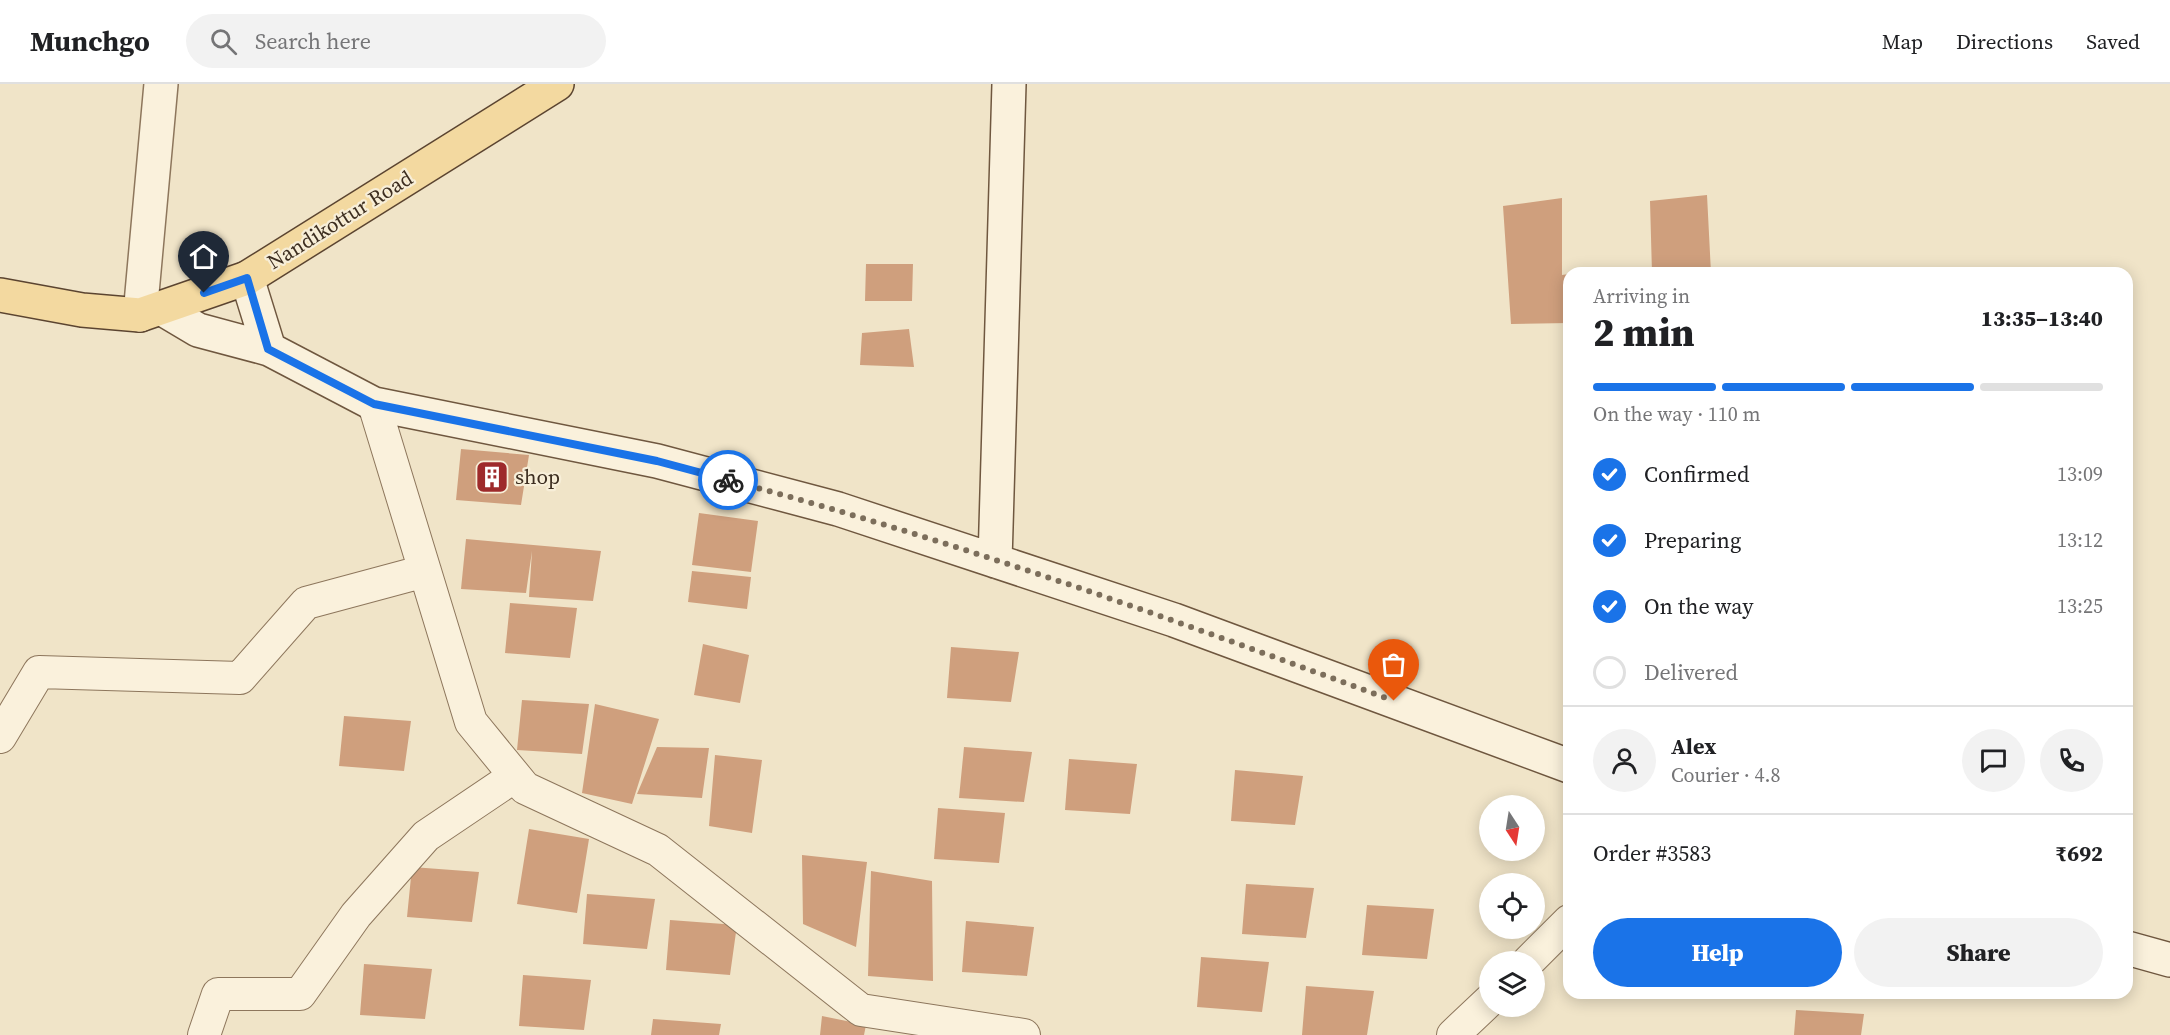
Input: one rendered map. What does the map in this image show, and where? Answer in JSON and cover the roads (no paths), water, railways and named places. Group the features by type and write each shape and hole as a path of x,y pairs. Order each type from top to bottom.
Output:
{"main road":[{"path":"161,84 150,311 198,330 268,349 374,404 657,461 838,509 1174,620 1563,764"},
{"name":"Nandikottur Road","path":"0,295 82,310 150,311 247,278 557,84"},
{"path":"995,561 1009,84"},
{"path":"247,278 268,349"},
{"path":"2133,950 2170,960"}],"street":[{"path":"374,404 471,722 525,788 658,850 861,1010 1024,1035"},
{"path":"0,737 39,672 240,678 306,603 425,571"},
{"path":"204,1035 218,994 300,994 356,915 426,836 515,776"},
{"path":"1539,951 1563,927"},
{"path":"1453,1035 1479,1010"}],"place":[{"name":"shop","path":"492,477"}]}
